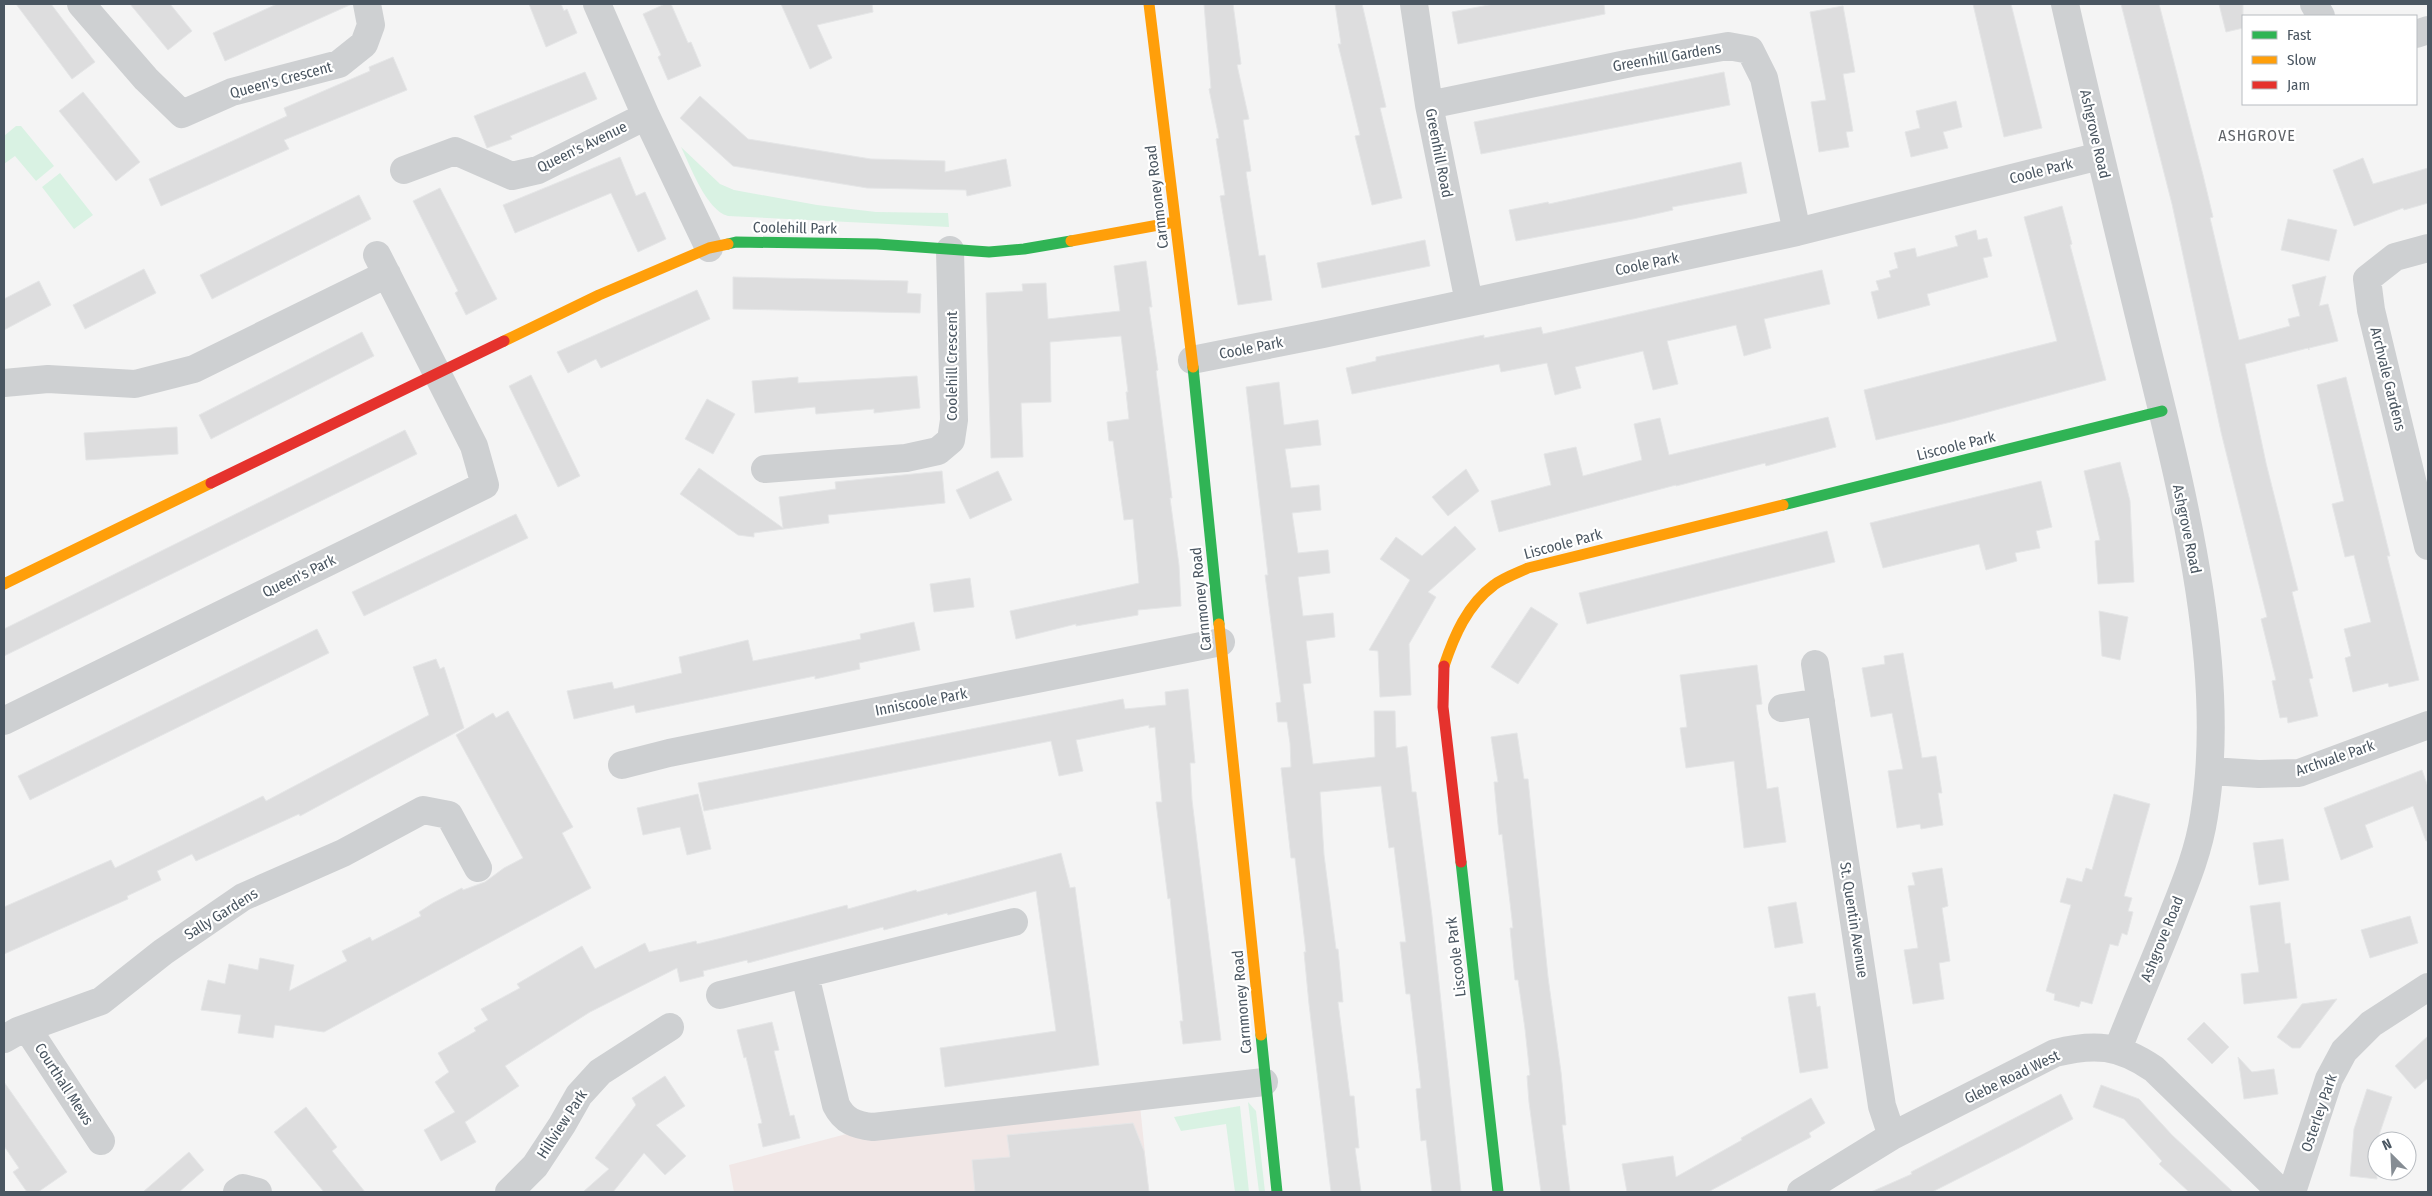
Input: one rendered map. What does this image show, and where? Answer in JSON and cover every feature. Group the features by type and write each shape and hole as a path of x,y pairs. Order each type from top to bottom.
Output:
{"street":[{"name":"Queen's Crescent","path":"81,4 146,80 182,114 232,92 339,64 364,44 371,25 367,4"},
{"path":"597,4 646,116 709,248"},
{"name":"Carnmoney Road","path":"1149,4 1192,360 1264,1082 1277,1192"},
{"name":"Greenhill Road","path":"1414,4 1429,106 1469,302"},
{"name":"Ashgrove Road","path":"2065,4 2162,411 2197,575 2206,649 2210,715 2210,771 2204,818 2193,863 2118,1050"},
{"name":"Greenhill Gardens","path":"1429,106 1631,63 1728,46 1750,50 1764,78 1797,232"},
{"name":"Queen's Avenue","path":"404,170 455,152 512,176 538,170 646,116"},
{"name":"Coole Park","path":"1192,360 1323,334 1797,232 2100,156"},
{"name":"Coolehill Park","path":"438,373 599,295 709,248 736,242 877,244 989,252 1024,249 1175,222"},
{"name":"Archvale Gardens","path":"2428,248 2395,257 2367,279 2371,310 2423,498 2428,546"},
{"name":"Coolehill Crescent","path":"765,469 906,458 938,451 951,440 954,420 950,250"},
{"name":"Queen's Park","path":"4,383 48,379 135,384 194,369 382,264 474,446 485,485 4,721"},
{"path":"4,584 438,373"},
{"name":"Liscoole Park","path":"1498,1192 1443,707 1443,669 1454,636 1473,606 1494,585 1528,568 2162,411"},
{"name":"Inniscoole Park","path":"622,765 678,751 1221,642"},
{"name":"St. Quentin Avenue","path":"1815,664 1882,1106 1892,1136"},
{"path":"1782,708 1821,702"},
{"name":"Archvale Park","path":"2210,771 2259,774 2298,773 2428,724"},
{"name":"Sally Gardens","path":"15,1034 101,1001 163,952 243,897 343,853 423,810 449,815 478,868"},
{"path":"720,996 1014,922"},
{"path":"805,975 836,1104 841,1116 855,1125 873,1127 1264,1082"},
{"name":"Osterley Park","path":"2292,1192 2329,1079 2344,1051 2371,1024 2428,987"},
{"name":"Hillview Park","path":"509,1192 535,1166 579,1095 600,1072 670,1026"},
{"name":"Courthall Mews","path":"15,1034 102,1141"},
{"name":"Glebe Road West","path":"1801,1192 1892,1136 2055,1053 2078,1047 2100,1047 2118,1050 2137,1058 2160,1075 2280,1192"},
{"path":"237,1192 243,1188 258,1192"}],"shaded area":[{"path":"1139,1096 1149,1192 734,1192 729,1165 873,1127"}],"green space":[{"path":"16,126 21,126 54,166 36,181 15,156 4,164 4,136"},
{"path":"681,147 720,184 734,190 817,205 876,212 948,213 949,227 728,216 713,206 706,197"},
{"path":"60,173 93,215 74,229 42,187"},
{"path":"1248,1102 1256,1111 1265,1192 1259,1192"},
{"path":"1240,1106 1249,1192 1235,1192 1226,1124 1181,1131 1174,1117"}],"building":[{"path":"16,4 51,4 95,62 72,79"},
{"path":"130,4 170,4 192,31 168,50"},
{"path":"277,4 352,4 225,61 213,33"},
{"path":"529,4 561,4 564,11 567,9 577,33 546,47"},
{"path":"665,4 671,4 688,43 691,42 701,66 668,80 658,57 661,55 643,14"},
{"path":"781,4 872,4 873,12 817,25 832,58 810,69"},
{"path":"1204,4 1233,4 1241,64 1237,65 1249,119 1243,120 1251,171 1246,172 1259,256 1265,255 1272,300 1238,305 1220,196 1225,195 1216,139 1219,138 1209,89 1211,88"},
{"path":"1335,4 1362,4 1386,107 1380,108 1402,198 1372,205 1355,136 1360,135 1338,44 1341,44"},
{"path":"1494,4 1604,4 1605,14 1458,44 1452,12"},
{"path":"1973,4 2011,4 2042,128 2004,137"},
{"path":"2121,4 2159,4 2213,217 2210,218 2239,340 2290,326 2288,319 2300,316 2292,285 2326,276 2319,306 2328,304 2338,341 2309,348 2309,350 2308,348 2245,364 2266,463 2298,590 2292,592 2313,678 2309,679 2318,716 2288,723 2287,717 2280,718 2272,681 2276,680 2261,619 2267,617 2221,432 2172,204"},
{"path":"2219,4 2243,4 2242,28 2226,32"},
{"path":"1843,6 1855,72 1843,74 1853,131 1846,132 1849,147 1819,152 1811,102 1826,100 1810,12"},
{"path":"393,57 407,90 284,140 289,149 161,206 149,179 287,116 284,108 370,71 369,67"},
{"path":"585,72 597,99 510,136 512,139 487,148 474,116"},
{"path":"1724,72 1730,105 1481,154 1474,122"},
{"path":"83,92 140,162 116,181 59,111"},
{"path":"700,96 748,139 871,159 945,161 945,172 1006,159 1011,186 967,196 966,190 867,188 733,166 680,118"},
{"path":"1956,101 1962,127 1943,132 1948,148 1911,157 1905,132 1920,128 1916,111"},
{"path":"620,157 636,196 645,192 666,239 638,252 611,193 515,233 503,205"},
{"path":"2363,158 2373,184 2428,168 2428,203 2404,210 2403,208 2354,226 2333,170"},
{"path":"1741,162 1747,193 1672,207 1673,210 1633,219 1516,241 1509,210 1548,202 1549,204"},
{"path":"440,188 497,299 466,315 455,293 458,291 413,201"},
{"path":"359,195 371,219 212,299 200,275"},
{"path":"2062,206 2072,244 2070,245 2106,380 1955,421 1876,440 1864,390 2057,341 2024,217"},
{"path":"2288,219 2337,230 2329,261 2281,250"},
{"path":"1976,230 1978,240 1987,238 1992,256 1983,258 1988,277 1927,294 1930,305 1878,319 1871,292 1879,290 1876,281 1891,277 1889,271 1898,268 1894,253 1915,248 1917,257 1958,246 1955,236"},
{"path":"1425,240 1430,266 1322,288 1317,263"},
{"path":"1146,261 1152,307 1149,307 1158,370 1156,371 1179,565 1181,606 1138,610 1138,615 1076,626 1076,624 1016,639 1010,611 1139,583 1133,519 1124,520 1113,441 1109,441 1107,422 1129,419 1126,392 1128,392 1121,336 1050,342 1051,402 1021,403 1023,457 991,458 986,293 1023,291 1022,284 1046,283 1048,319 1120,311 1114,266"},
{"path":"144,269 156,293 85,329 73,305"},
{"path":"1822,270 1830,304 1764,319 1771,348 1744,356 1736,325 1667,341 1678,384 1653,390 1643,351 1575,367 1581,388 1555,395 1547,363 1501,372 1499,364 1352,394 1346,368 1376,361 1376,357 1484,335 1484,338 1541,327 1543,334"},
{"path":"733,277 908,281 907,293 921,294 920,313 733,309"},
{"path":"39,281 51,305 4,330 4,299"},
{"path":"697,290 710,319 601,368 596,359 568,373 557,352"},
{"path":"362,332 374,356 211,439 199,415"},
{"path":"531,375 580,476 558,487 509,386"},
{"path":"917,376 920,408 874,413 874,409 816,414 815,407 755,413 752,381 798,377 798,383"},
{"path":"2346,377 2390,556 2387,556 2419,680 2389,687 2388,683 2353,692 2345,658 2351,656 2344,629 2371,622 2354,555 2345,557 2332,504 2344,501 2317,385"},
{"path":"1279,382 1284,425 1318,420 1321,445 1285,449 1291,488 1319,485 1321,510 1292,513 1298,553 1328,550 1330,573 1298,577 1303,616 1333,613 1335,637 1306,641 1311,683 1303,684 1313,764 1375,757 1374,711 1395,711 1396,748 1407,746 1412,792 1416,792 1432,916 1461,1192 1432,1192 1426,1140 1421,1141 1416,1089 1421,1088 1410,994 1406,994 1400,942 1406,942 1394,847 1389,848 1381,786 1320,792 1324,855 1336,949 1338,949 1343,1002 1338,1002 1350,1096 1354,1096 1359,1148 1355,1148 1361,1192 1331,1192 1309,1004 1304,952 1306,952 1295,858 1291,858 1281,768 1291,767 1290,743 1287,722 1278,722 1276,703 1281,702 1265,575 1268,575 1246,387"},
{"path":"707,399 735,414 713,454 685,439"},
{"path":"1828,417 1836,447 1766,466 1765,463 1676,485 1499,532 1491,501 1551,485 1544,454 1576,447 1583,476 1642,460 1634,424 1660,418 1669,455"},
{"path":"177,427 178,454 86,460 84,433"},
{"path":"405,430 417,454 4,656 4,629"},
{"path":"2120,462 2130,501 2134,582 2098,584 2095,541 2100,540 2084,471"},
{"path":"699,468 783,528 779,497 836,489 835,482 942,471 945,503 828,515 829,523 754,533 754,537 738,535 680,494"},
{"path":"1466,469 1479,491 1448,516 1432,497"},
{"path":"998,471 1012,500 970,519 956,490"},
{"path":"2041,481 2052,527 2036,531 2040,548 2015,553 2017,561 1986,570 1979,544 1883,568 1870,523"},
{"path":"516,514 528,538 364,616 352,592"},
{"path":"1455,526 1476,549 1428,592 1436,597 1409,644 1411,695 1380,697 1378,651 1369,650 1410,580 1380,559 1396,537 1422,556"},
{"path":"1827,531 1835,562 1587,624 1579,593"},
{"path":"970,578 974,607 934,612 930,584"},
{"path":"1531,607 1558,624 1518,684 1491,667"},
{"path":"2099,611 2128,617 2120,660 2102,656"},
{"path":"914,622 920,650 859,663 860,669 815,679 815,676 636,713 634,705 574,719 567,691 612,682 614,689 682,673 679,657 748,640 753,661 861,639 860,634"},
{"path":"317,629 329,653 30,800 18,776"},
{"path":"1903,653 1922,758 1936,756 1942,793 1938,793 1943,825 1921,829 1920,824 1897,828 1888,771 1903,769 1892,713 1871,717 1862,668 1885,664 1884,656"},
{"path":"436,659 440,669 444,667 464,728 300,816 299,814 196,861 192,854 157,871 161,880 127,896 128,899 4,954 4,907 111,860 115,868 263,796 266,801 429,715 413,667"},
{"path":"1757,665 1762,704 1756,705 1767,789 1778,787 1786,842 1744,848 1734,761 1686,768 1680,728 1687,727 1680,675"},
{"path":"1188,689 1195,763 1190,763 1192,800 1221,1040 1183,1044 1180,1021 1183,1021 1170,898 1168,899 1156,802 1162,802 1155,727 1149,728 1149,725 1076,740 1083,771 1059,776 1051,741 704,811 698,783 1123,699 1125,709 1166,705 1165,692"},
{"path":"508,711 573,827 562,833 591,888 324,1032 275,1025 273,1038 238,1033 241,1015 201,1010 208,980 225,984 229,964 258,970 260,958 294,965 289,991 347,961 342,951 370,937 372,941 421,916 419,912 433,903 462,888 463,890 485,882 504,868 523,858 456,735 493,713 496,718"},
{"path":"1517,733 1524,779 1528,779 1548,977 1561,1072 1566,1125 1562,1125 1570,1192 1541,1192 1529,1102 1527,1076 1530,1075 1518,980 1515,980 1510,928 1513,928 1502,834 1499,835 1494,782 1498,782 1491,737"},
{"path":"2422,770 2428,787 2428,841 2426,841 2413,806 2365,825 2373,847 2341,860 2324,808"},
{"path":"698,794 711,849 687,855 680,827 643,835 637,808"},
{"path":"2114,794 2150,804 2124,896 2132,898 2128,911 2133,912 2127,935 2122,933 2118,946 2110,944 2092,1004 2081,1001 2079,1007 2054,1000 2055,994 2046,991 2071,905 2060,902 2067,878 2082,882 2086,868 2092,870"},
{"path":"2283,839 2289,880 2259,885 2253,843"},
{"path":"1061,853 1070,888 1075,887 1099,1065 945,1087 940,1048 1056,1031 1036,891 948,915 947,913 884,930 883,927 748,963 747,960 703,971 704,976 680,982 677,968 590,1012 505,1066 519,1086 465,1122 476,1142 441,1161 424,1130 455,1112 435,1082 449,1072 438,1053 476,1031 474,1028 488,1020 481,1009 520,988 517,984 582,946 595,969 645,943 649,952 696,941 697,944 847,905 848,909 916,890 917,892"},
{"path":"1942,868 1948,906 1942,908 1950,961 1939,963 1944,999 1913,1004 1904,950 1918,948 1908,886 1915,885 1912,873"},
{"path":"1796,902 1803,943 1775,948 1768,907"},
{"path":"2280,902 2285,944 2290,943 2297,998 2244,1004 2241,974 2259,972 2250,906"},
{"path":"2410,916 2418,943 2370,958 2361,930"},
{"path":"1815,993 1817,1007 1820,1006 1828,1068 1800,1073 1788,997"},
{"path":"2337,999 2300,1048 2292,1048 2277,1037 2302,1004"},
{"path":"772,1022 779,1050 774,1051 790,1116 794,1115 800,1138 763,1147 758,1124 762,1123 746,1057 744,1058 737,1030"},
{"path":"2204,1022 2229,1047 2212,1064 2187,1039"},
{"path":"2428,1036 2428,1078 2415,1089 2395,1066"},
{"path":"2238,1057 2252,1072 2274,1069 2278,1094 2244,1099"},
{"path":"665,1076 685,1106 656,1125 686,1156 665,1175 644,1153 613,1192 583,1192 609,1169 595,1158 636,1105 632,1098"},
{"path":"4,1082 67,1172 38,1192 27,1192 13,1172 19,1168 4,1146"},
{"path":"2101,1085 2139,1099 2172,1135 2233,1192 2189,1192 2159,1164 2162,1161 2124,1119 2093,1107"},
{"path":"2367,1089 2392,1097 2380,1131 2367,1131 2367,1178 2350,1176 2354,1129"},
{"path":"2061,1094 2073,1119 2021,1147 1932,1192 1871,1192 1912,1174 1911,1172"},
{"path":"1811,1098 1825,1123 1809,1133 1811,1137 1708,1192 1627,1192 1622,1164 1673,1156 1676,1177"},
{"path":"306,1107 337,1147 332,1151 365,1192 324,1192 274,1132"},
{"path":"1133,1123 1144,1151 1149,1192 975,1192 972,1160 1010,1157 1007,1135"},
{"path":"189,1152 204,1170 179,1192 143,1192"}],"traffic: fast":[{"path":"728,244 736,242 877,244 989,252 1024,249 1071,241"},
{"path":"1193,367 1219,624"},
{"path":"1783,505 2162,411"},
{"path":"1461,862 1498,1192"},
{"path":"1261,1035 1277,1192"}],"traffic: slow":[{"path":"1149,4 1193,367"},
{"path":"1071,241 1175,222"},
{"path":"504,341 599,295 709,248 728,244"},
{"path":"4,584 211,483"},
{"path":"1444,666 1457,632 1476,602 1498,582 1510,576 1528,568 1783,505"},
{"path":"1219,624 1261,1035"}],"traffic: jam":[{"path":"211,483 504,341"},
{"path":"1444,666 1443,707 1461,862"}],"district":[{"name":"ASHGROVE","path":"2257,135"}]}
